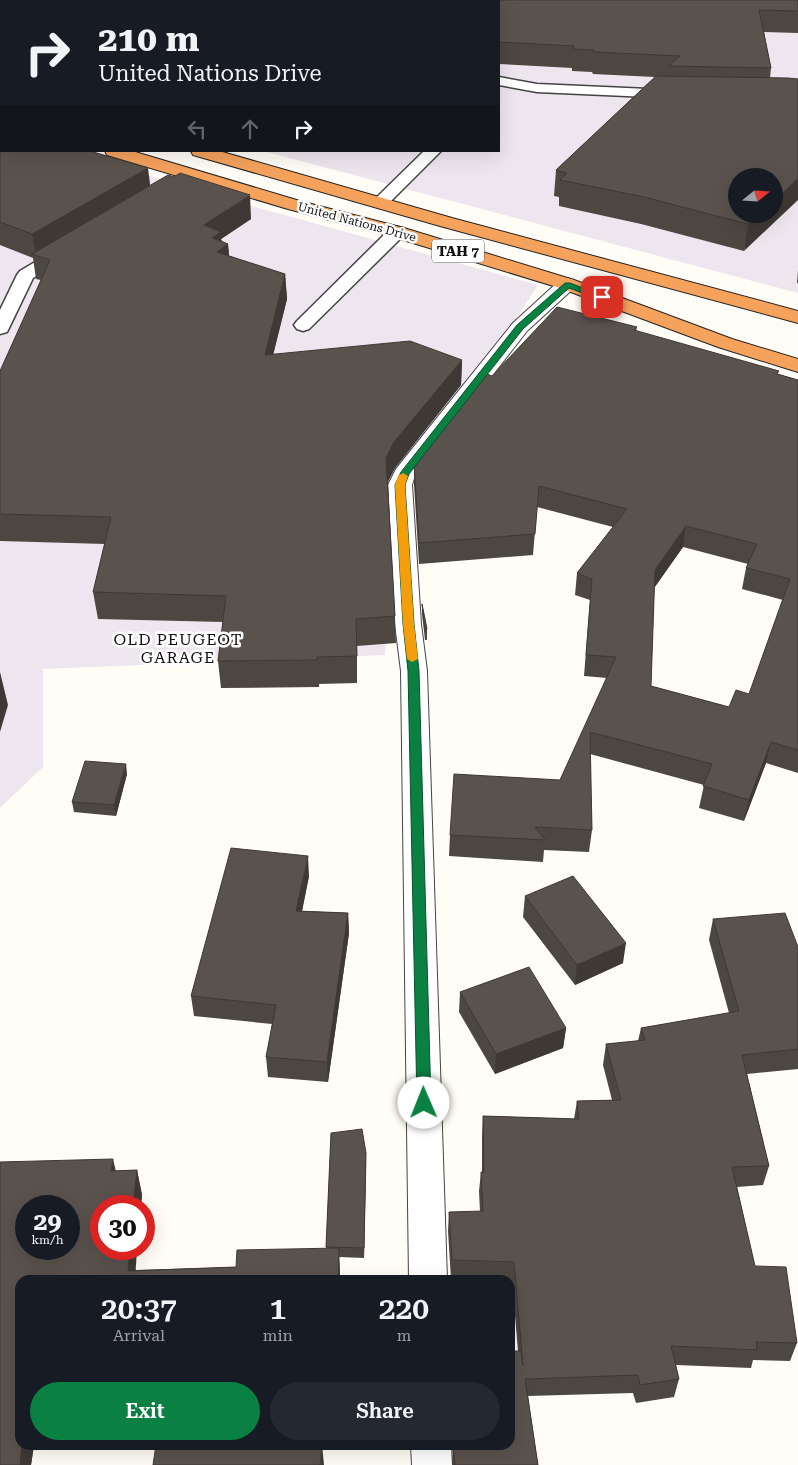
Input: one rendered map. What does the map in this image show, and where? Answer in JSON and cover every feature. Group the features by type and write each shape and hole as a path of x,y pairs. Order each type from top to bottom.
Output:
{"highway":[{"name":"United Nations Drive","path":"115,152 397,232 567,284 725,343 798,366"},
{"name":"United Nations Drive","path":"202,152 446,222 796,316"}],"street":[{"path":"428,1275 414,671 408,624 400,485 404,474 520,327 567,284"},
{"path":"432,1450 432,1465"}],"lane":[{"path":"500,81 537,88 682,95"},
{"path":"380,202 432,152"},
{"path":"178,185 195,175"},
{"path":"303,325 397,232"},
{"path":"0,328 26,275 77,245"}],"shaded area":[{"path":"500,0 798,0 798,293 267,152 500,152"},
{"path":"0,152 73,152 212,195 538,285 391,509 385,655 43,669 43,767 0,808"}],"building":[{"path":"500,0 798,0 798,11 759,10 771,68 669,66 680,56 594,52 594,50 573,49 574,46 500,42"},
{"path":"656,76 798,79 798,178 783,192 783,168 728,168 728,219 644,197 560,180 567,173 556,170"},
{"path":"0,152 93,152 148,168 32,234 0,222"},
{"path":"180,173 250,195 204,225 221,232 212,238 228,244 217,252 285,274 265,355 410,341 462,360 394,442 386,458 395,616 356,619 357,656 317,657 317,660 218,661 226,596 93,592 111,517 0,514 0,371 50,260 32,254 168,175 174,177"},
{"path":"557,307 637,327 634,330 779,371 777,374 798,380 798,750 771,742 749,800 703,786 712,764 590,732 592,830 535,827 545,840 450,835 454,774 560,780 616,657 586,655 592,579 577,573 627,509 539,486 535,534 419,543 414,464 417,455 482,372 492,376","holes":["686,526 757,544 746,568 790,579 749,694 736,690 729,707 651,686 655,570"]},
{"path":"422,604 427,629 425,630"},
{"path":"85,761 126,764 114,805 72,802"},
{"path":"231,848 308,856 296,911 348,913 327,1062 266,1057 276,1005 191,996"},
{"path":"573,876 626,943 577,965 525,896"},
{"path":"785,913 798,947 798,1049 742,1055 769,1166 732,1167 755,1266 786,1267 797,1343 756,1342 757,1350 671,1346 679,1379 640,1385 638,1375 525,1379 538,1465 455,1465 453,1450 515,1450 515,1351 521,1351 523,1366 514,1262 452,1260 449,1212 483,1211 481,1172 484,1172 483,1116 579,1119 577,1101 621,1100 606,1044 645,1040 641,1028 739,1011 713,919"},
{"path":"529,967 566,1028 496,1054 460,992"},
{"path":"362,1129 366,1153 364,1248 326,1247 331,1133"},
{"path":"113,1159 111,1171 137,1170 134,1195 90,1195 90,1260 129,1260 128,1271 236,1267 237,1250 339,1248 338,1275 15,1275 15,1450 22,1450 20,1465 0,1465 0,1162"},
{"path":"155,1450 322,1450 320,1465 153,1465"}],"slow traffic":[{"path":"403,476 400,485 408,624 412,659"}],"district":[{"name":"OLD PEUGEOT GARAGE","path":"178,648"}],"route":[{"path":"424,1103 414,671 408,624 400,485 404,474 520,327 567,284 602,297"}]}
